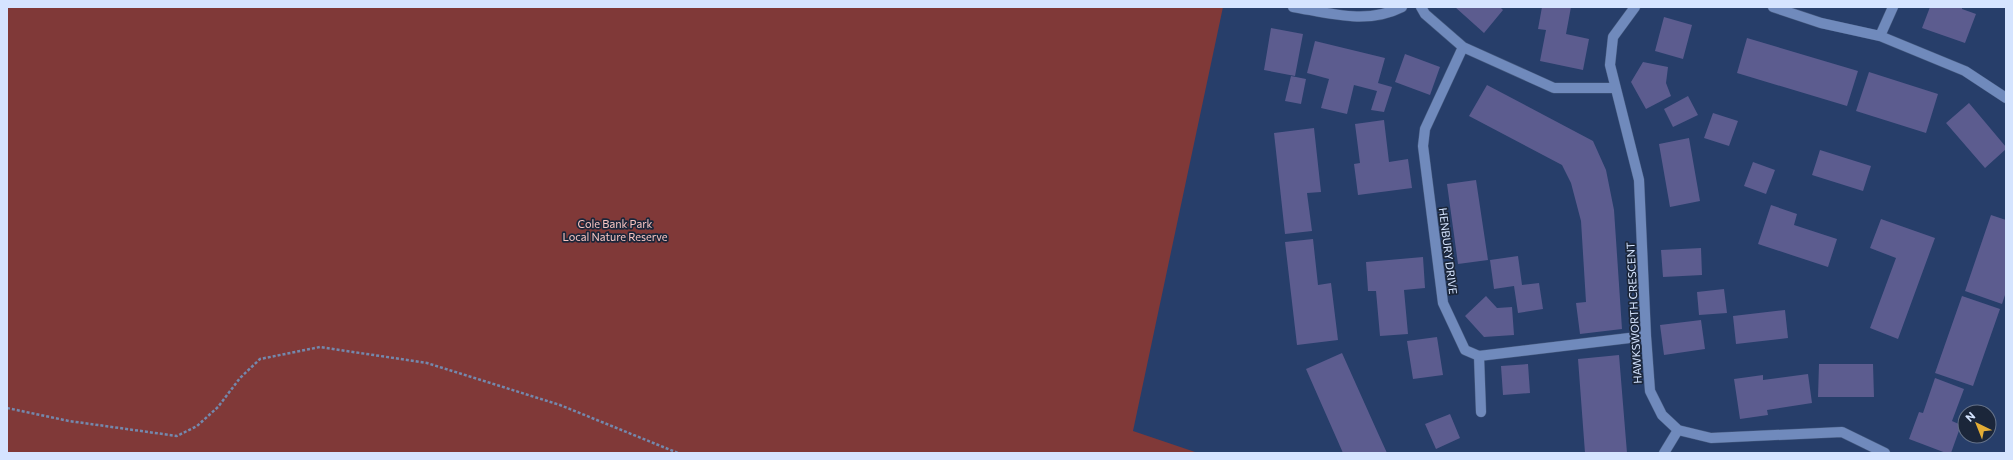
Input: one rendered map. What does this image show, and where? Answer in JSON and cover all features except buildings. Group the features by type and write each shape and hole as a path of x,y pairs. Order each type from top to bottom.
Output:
{"street":[{"path":"1293,7 1352,17 1366,17 1392,12 1402,7"},
{"path":"1421,7 1425,14 1463,47 1554,88 1615,88"},
{"name":"HAWKSWORTH CRESCENT","path":"1635,7 1613,37 1610,65 1639,180 1650,391 1662,415 1678,430 1711,438 1842,432 1885,453"},
{"path":"1773,7 1821,23 1880,36 1965,71 2006,98"},
{"path":"1880,36 1894,7"},
{"name":"HENBURY DRIVE","path":"1463,47 1425,129 1423,146 1442,303 1465,350 1478,356"},
{"path":"1481,412 1478,356 1646,336"},
{"path":"1664,453 1678,430"}],"path":[{"path":"7,408 69,421 177,436 197,426 218,407 240,378 260,359 320,347 427,363 560,404 678,453"}],"green space":[{"name":"Cole Bank Park Local Nature Reserve","path":"7,7 1223,7 1133,431 1198,453 7,453"}]}
